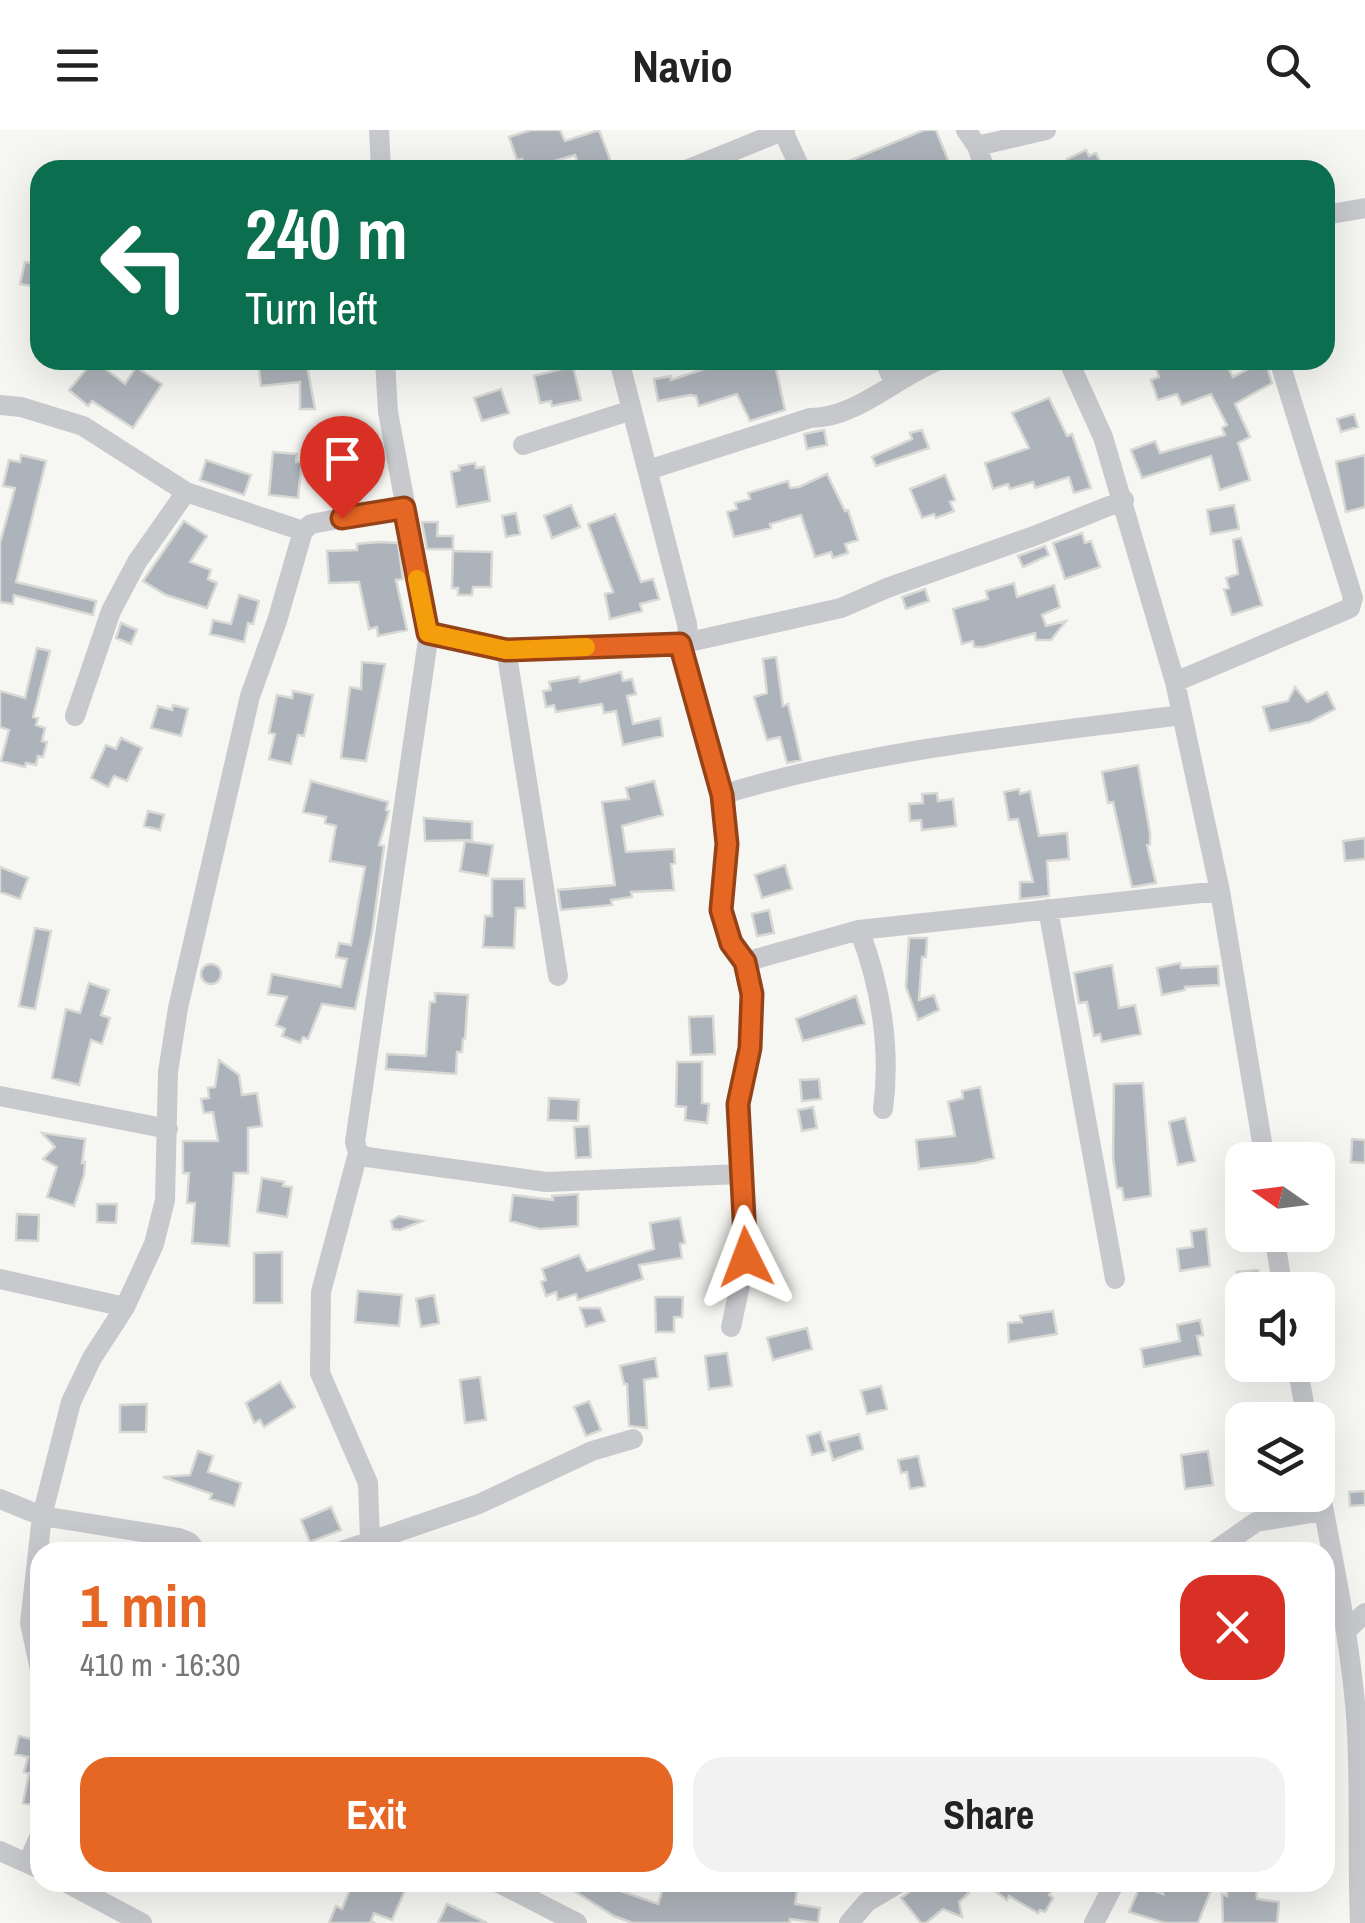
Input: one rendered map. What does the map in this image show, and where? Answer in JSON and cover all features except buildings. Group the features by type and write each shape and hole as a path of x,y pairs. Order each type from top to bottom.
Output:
{"street":[{"path":"379,130 381,160"},
{"path":"710,160 784,130 797,160"},
{"path":"971,138 1046,130"},
{"path":"1335,213 1365,208"},
{"path":"370,1540 368,1482 320,1373 321,1292 358,1153 355,1142 428,633 388,412 386,370"},
{"path":"622,370 688,624 684,643 722,795 727,844 721,910 731,943 745,962 752,994 750,1048 738,1104 746,1257 731,1327"},
{"path":"889,370 894,382"},
{"path":"648,470 810,418 825,418 919,370"},
{"path":"1073,370 1104,437 1175,682 1220,891 1262,1142"},
{"path":"1175,682 1350,608 1353,598 1282,370"},
{"path":"0,405 21,407 83,426 186,492 303,532"},
{"path":"523,445 632,410"},
{"path":"75,716 111,611 137,562 186,492"},
{"path":"428,633 506,650 684,643 841,608 1124,500"},
{"path":"39,1542 71,1402 92,1358 125,1307 154,1244 165,1200 168,1072 178,1008 250,696 303,532 311,524 404,508"},
{"path":"506,650 558,976"},
{"path":"722,795 783,776 930,747 1182,715"},
{"path":"745,962 859,930 1220,891"},
{"path":"1048,910 1115,1279"},
{"path":"859,930 874,966 888,1074 884,1109"},
{"path":"0,1096 168,1129"},
{"path":"358,1153 546,1182 741,1174"},
{"path":"0,1279 125,1307"},
{"path":"365,1542 479,1504 592,1451 633,1440"},
{"path":"0,1499 42,1516 189,1542"},
{"path":"1227,1542 1256,1522 1317,1512"},
{"path":"1323,1512 1329,1542"},
{"path":"1335,1572 1346,1631 1362,1782 1360,1923"},
{"path":"1342,1608 1365,1611"},
{"path":"1346,1631 1365,1611"},
{"path":"0,1851 30,1864"},
{"path":"84,1892 142,1923"},
{"path":"517,1892 577,1923"},
{"path":"849,1923 867,1902 884,1892"},
{"path":"1094,1923 1110,1892"}],"slow traffic":[{"path":"417,579 428,633 506,650 586,647"}],"route":[{"path":"342,518 404,508 428,633 506,650 680,644 722,795 727,844 721,910 731,943 745,962 752,994 750,1048 738,1104 746,1257"}]}
